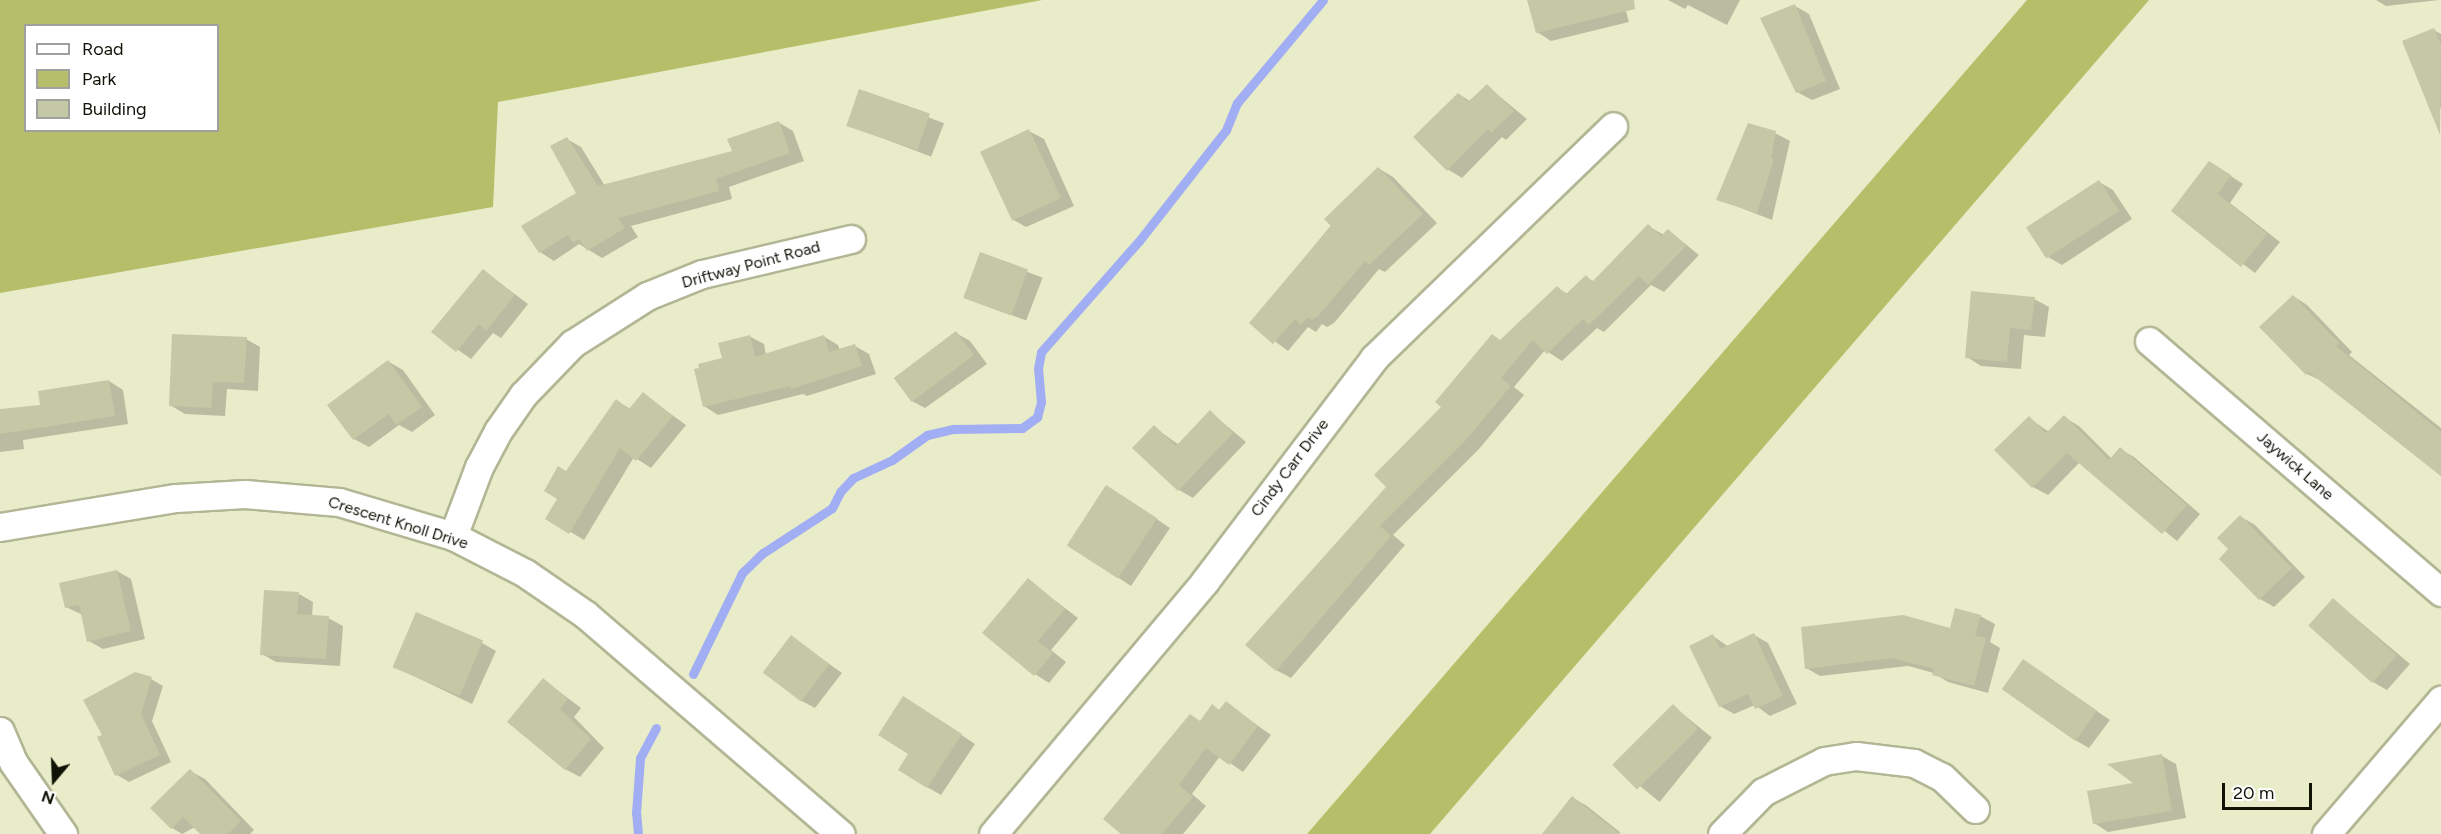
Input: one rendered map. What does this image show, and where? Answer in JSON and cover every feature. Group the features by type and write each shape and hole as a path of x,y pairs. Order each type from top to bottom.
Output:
{"street":[{"name":"Cindy Carr Drive","path":"993,834 1205,581 1374,358 1613,126"},
{"name":"Driftway Point Road","path":"453,536 479,467 498,431 523,395 572,344 647,296 702,274 851,239"},
{"name":"Jaywick Lane","path":"2149,340 2441,592"},
{"name":"Crescent Knoll Drive","path":"0,526 176,498 245,494 339,502 453,536 525,573 586,615 841,834"},
{"path":"2326,834 2441,700"},
{"path":"0,731 13,762 63,834"},
{"path":"1722,834 1763,792 1792,775 1824,761 1856,756 1914,763 1942,777 1975,809"}],"green space":[{"path":"0,0 1042,0 498,102 493,207 0,293"},
{"path":"2027,0 2149,0 1430,834 1307,834"}],"building":[{"path":"1527,0 1634,0 1635,9 1536,33"},
{"path":"1795,4 1826,81 1796,93 1760,18"},
{"path":"2434,28 2441,45 2440,135 2402,41"},
{"path":"1487,84 1514,111 1491,133 1488,129 1447,171 1413,137 1458,93 1468,102"},
{"path":"859,89 930,113 917,150 846,126"},
{"path":"779,121 790,153 716,179 719,191 618,218 625,228 587,251 579,239 573,243 568,235 539,253 521,226 576,193 550,146 567,137 598,186 732,151 727,139"},
{"path":"1748,123 1776,131 1771,158 1774,159 1757,213 1716,200"},
{"path":"1029,129 1061,198 1012,221 980,152"},
{"path":"2209,161 2231,175 2218,194 2267,234 2241,267 2171,211"},
{"path":"1378,167 1423,214 1369,265 1365,261 1319,315 1312,320 1308,317 1301,325 1295,319 1273,344 1249,323 1331,226 1324,219"},
{"path":"2099,180 2119,211 2046,258 2026,227"},
{"path":"1648,224 1661,236 1668,229 1686,246 1648,285 1639,276 1589,325 1583,319 1547,354 1533,340 1501,378 1511,386 1465,441 1380,526 1391,536 1276,671 1245,645 1386,487 1374,475 1441,407 1435,402 1492,334 1500,340 1557,286 1566,294 1586,275 1592,282"},
{"path":"980,252 1028,269 1011,315 963,298"},
{"path":"483,269 515,295 486,331 479,324 456,352 431,332"},
{"path":"1971,291 2035,297 2031,330 2010,328 2007,362 1965,358"},
{"path":"2293,295 2339,343 2336,346 2441,432 2441,476 2309,372 2306,375 2259,327"},
{"path":"956,331 974,355 912,402 894,378"},
{"path":"172,334 247,337 244,383 213,382 211,408 169,406"},
{"path":"750,335 755,357 824,335 829,352 855,344 862,366 791,389 790,386 703,407 694,369 699,368 698,364 722,358 718,343"},
{"path":"388,360 422,407 396,425 389,414 353,440 327,405"},
{"path":"109,380 115,416 0,434 0,409 40,405 38,391"},
{"path":"643,392 673,416 636,461 620,448 569,534 545,519 557,499 544,491 558,466 566,471 616,399 629,409"},
{"path":"1210,410 1233,433 1178,491 1132,448 1154,425 1176,446"},
{"path":"2064,415 2109,460 2120,447 2187,505 2162,534 2067,453 2032,488 1994,450 2029,416 2046,433"},
{"path":"1106,485 1157,518 1118,579 1067,545"},
{"path":"2240,515 2292,568 2259,600 2219,559 2228,549 2217,538"},
{"path":"117,570 131,631 87,642 79,605 65,608 59,583"},
{"path":"1028,578 1065,609 1038,641 1053,653 1034,676 982,633"},
{"path":"264,590 299,592 297,614 329,616 326,659 260,655"},
{"path":"2333,598 2397,656 2372,683 2308,625"},
{"path":"1955,608 1981,615 1975,636 1986,638 1974,686 1932,675 1934,669 1892,658 1805,669 1801,627 1903,615 1950,628"},
{"path":"416,612 483,641 460,696 393,667"},
{"path":"1754,633 1783,696 1755,709 1748,694 1719,707 1689,646 1713,634 1720,649"},
{"path":"791,635 829,664 801,701 763,673"},
{"path":"2023,659 2097,711 2076,741 2002,689"},
{"path":"135,672 152,677 141,714 160,755 115,776 97,737 102,735 83,700"},
{"path":"543,678 568,699 560,709 591,739 565,770 507,722"},
{"path":"903,696 962,734 927,788 898,770 908,754 878,735"},
{"path":"1226,701 1258,726 1229,765 1206,748 1179,785 1193,797 1162,834 1121,834 1103,819 1190,714 1200,721 1212,704 1219,710"},
{"path":"1673,704 1698,729 1637,790 1612,765"},
{"path":"2162,754 2172,811 2093,824 2087,791 2133,783 2107,764"},
{"path":"190,769 241,821 228,834 200,834 183,817 171,829 150,808"},
{"path":"1572,796 1620,834 1542,834"}],"waterway":[{"path":"693,674 742,573 763,553 832,508 840,492 853,478 892,460 927,435 954,429 1022,428 1037,417 1041,402 1038,368 1041,352 1139,241 1226,130 1237,103 1323,0"},
{"path":"638,834 636,813 640,758 656,728"}]}
